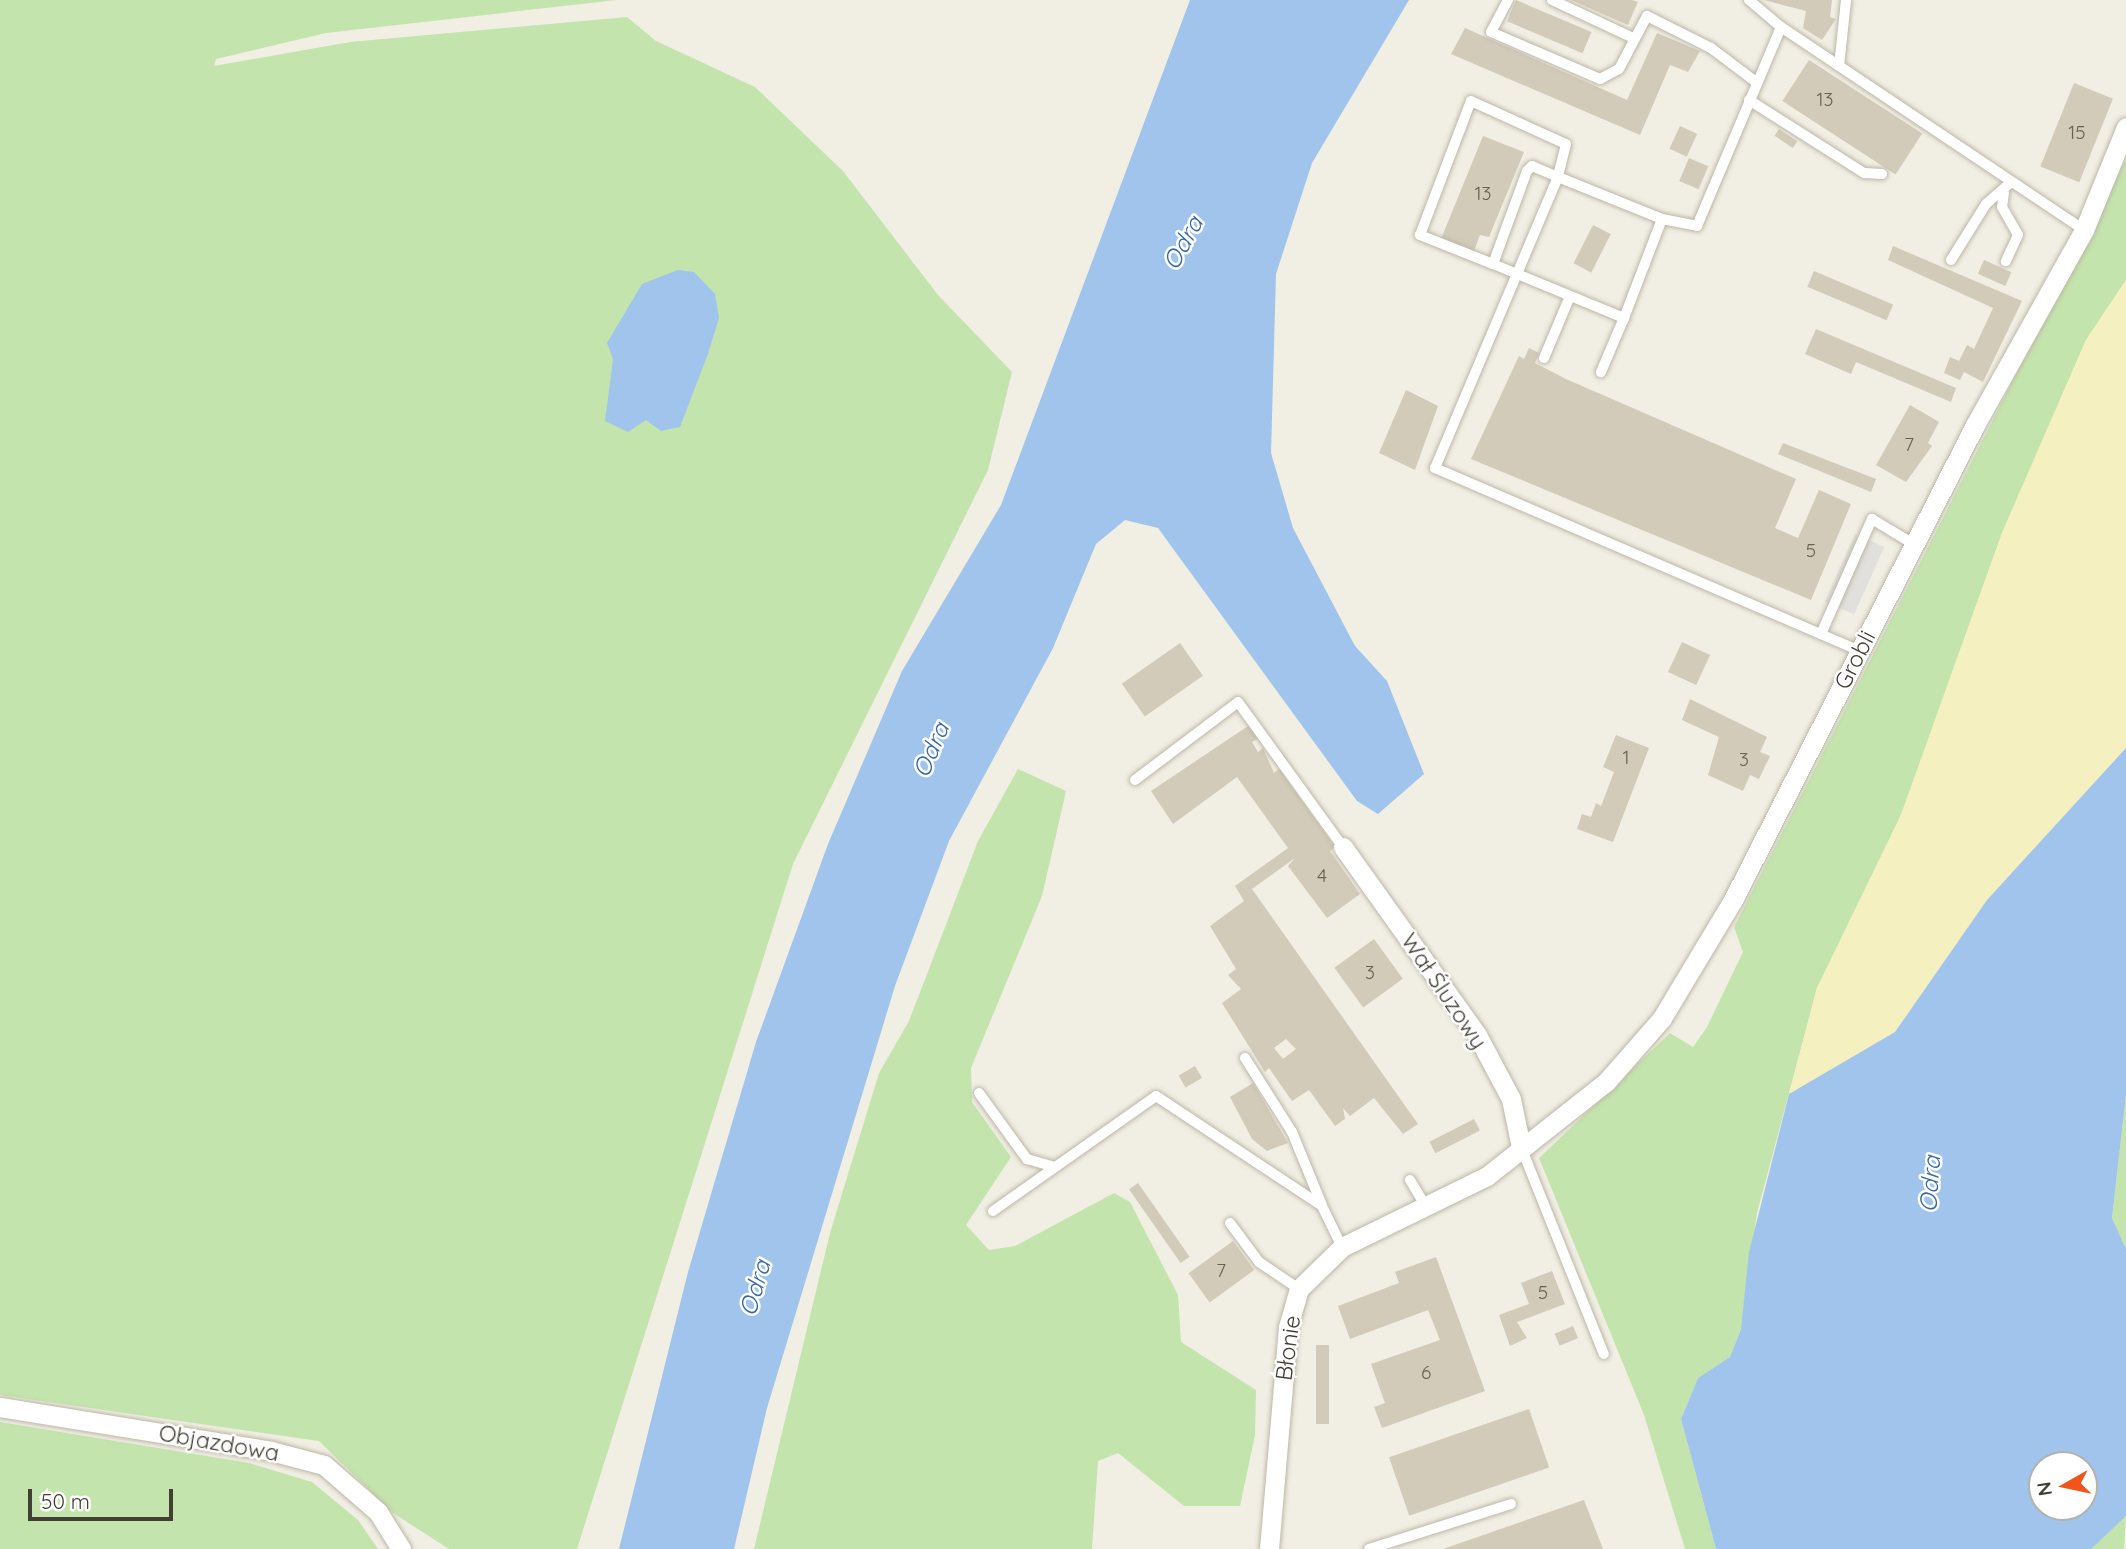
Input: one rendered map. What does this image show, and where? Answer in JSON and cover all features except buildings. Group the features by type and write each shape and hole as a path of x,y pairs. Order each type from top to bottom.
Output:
{"street":[{"name":"Grobli","path":"1521,1147 1606,1082 1661,1018 1733,901 1915,545 2084,230 2126,127"},
{"name":"Wał Śluzowy","path":"1343,847 1477,1035 1511,1099 1521,1147"},
{"name":"Błonie","path":"1269,1549 1287,1327 1299,1289 1342,1247 1427,1208 1487,1176 1521,1147"},
{"name":"Objazdowa","path":"0,1407 271,1451 324,1465 378,1512 401,1549"}],"lane":[{"path":"1508,0 1491,33 1600,79 1619,69 1633,38 1647,16 1711,48 1756,82"},
{"path":"1552,0 1633,38"},
{"path":"1749,0 1781,27 2084,230"},
{"path":"1839,66 1846,0"},
{"path":"1493,264 1527,171 1532,166 1662,219 1697,226 1781,27"},
{"path":"1624,318 1514,274 1420,235 1471,100 1566,144 1558,177 1514,274 1435,468 1860,651"},
{"path":"1749,100 1864,173 1882,174"},
{"path":"2006,261 2018,234 2002,207 2004,193 2011,182"},
{"path":"1951,260 1986,204 2004,193"},
{"path":"1601,372 1662,219"},
{"path":"1544,358 1570,296"},
{"path":"1821,634 1872,519 1915,545"},
{"path":"1135,779 1238,702 1343,847"},
{"path":"1245,1058 1292,1132 1342,1247"},
{"path":"979,1093 1027,1158 1055,1167"},
{"path":"993,1210 1156,1096 1322,1206"},
{"path":"1521,1147 1604,1354"},
{"path":"1410,1180 1427,1208"},
{"path":"1230,1223 1259,1262 1299,1289"},
{"path":"1369,1549 1511,1504"}],"green space":[{"path":"0,0 617,0 326,33 216,59 214,66 350,42 627,17 656,41 755,87 843,171 938,295 1012,372 988,470 793,864 577,1549 449,1549 393,1513 319,1441 0,1395"},
{"path":"2126,159 2126,280 2086,340 2002,533 1901,815 1817,988 1757,1213 1741,1329 1730,1357 1698,1378 1681,1419 1716,1549 1685,1549 1644,1415 1539,1158 1670,1033 1693,1047 1707,1027 1743,952 1734,927"},
{"path":"1018,769 1066,791 1042,896 971,1068 972,1102 1011,1157 966,1225 989,1250 1015,1246 1114,1193 1130,1202 1178,1295 1181,1342 1256,1390 1255,1435 1240,1506 1184,1506 1118,1453 1098,1461 1092,1549 754,1549 830,1233 879,1073 909,1021 978,841"},
{"path":"2126,1095 2126,1249 2112,1218"},
{"path":"0,1422 249,1463 312,1482 358,1520 378,1549 0,1549"},
{"path":"2126,1516 2124,1549 2091,1549 2109,1527"}],"sand":[{"path":"2126,280 2126,748 1987,900 1895,1032 1789,1094 1817,988 1901,815 2002,533 2086,340"}],"shaded area":[{"path":"1855,534 1884,547 1854,615 1825,602"}],"water":[{"name":"Odra","path":"1190,0 1409,0 1312,163 1276,274 1271,453 1293,528 1355,646 1387,681 1424,774 1378,814 1357,801 1158,528 1125,520 1096,544 1053,648 949,841 895,986 767,1408 734,1549 619,1549 688,1272 756,1042 828,844 902,671 1001,505"},
{"path":"678,270 694,272 715,294 719,318 708,354 680,427 661,431 646,420 628,432 605,421 613,359 607,343 642,284"},
{"name":"Odra","path":"2126,748 2126,1095 2112,1218 2126,1249 2126,1516 2091,1549 1716,1549 1681,1419 1698,1378 1730,1357 1741,1329 1749,1252 1789,1094 1895,1032 1987,900"}]}
